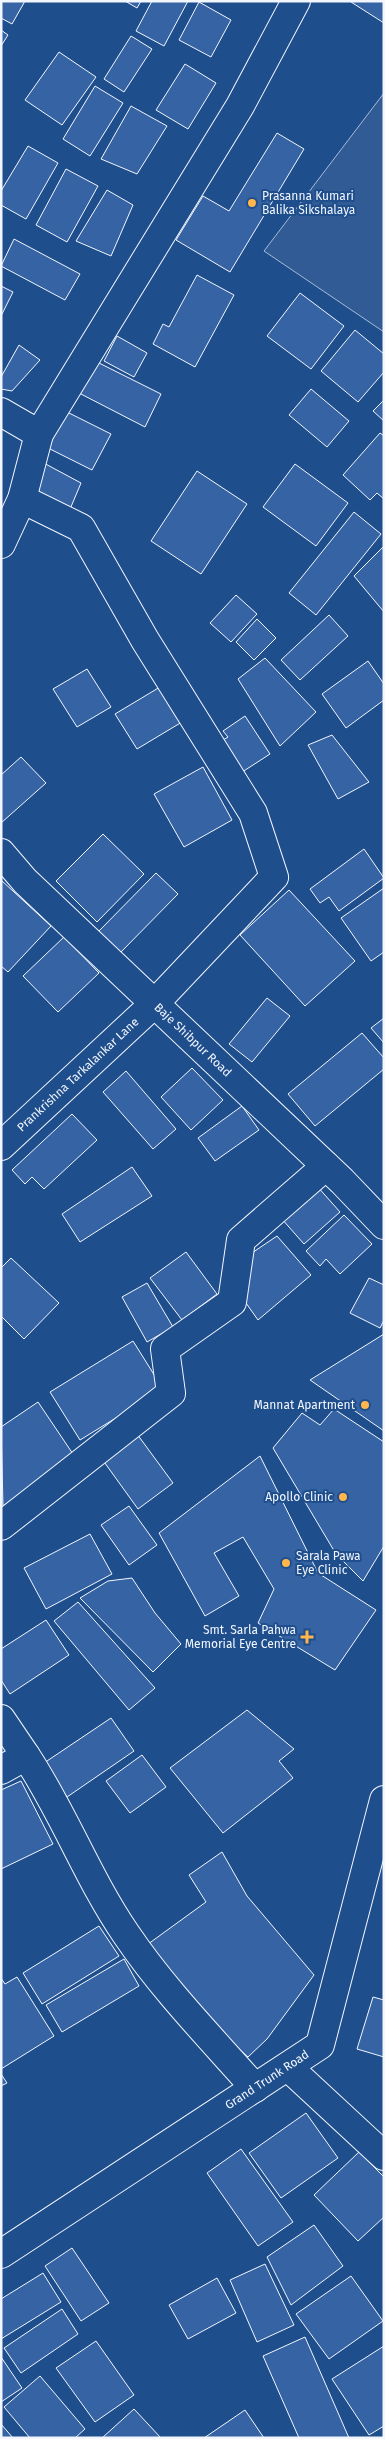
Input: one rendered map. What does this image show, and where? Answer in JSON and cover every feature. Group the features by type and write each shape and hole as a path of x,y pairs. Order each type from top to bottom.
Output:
{"street":[{"path":"1,544 22,499 39,434 240,106 296,1"},
{"path":"1,412 39,434"},
{"name":"Prankrishna Tarkalankar Lane","path":"1,1146 155,1003 274,877 253,812 145,640 81,528 22,499"},
{"name":"Baje Shibpur Road","path":"1,853 25,881 326,1166 384,1225"},
{"path":"1,1526 171,1393 165,1349 232,1302 241,1240 326,1166"},
{"path":"1,1719 48,1789 82,1860 126,1934 176,1998 255,2088"},
{"path":"1,1770 26,1756"},
{"name":"Grand Trunk Road","path":"1,2254 320,2045 384,1800"},
{"path":"288,2066 384,2156"}],"shaded area":[{"path":"384,93 384,332 264,251"}],"building":[{"path":"1,1 25,1 12,24 1,18"},
{"path":"125,1 141,1 137,8"},
{"path":"152,1 188,1 164,46 136,31"},
{"path":"384,1 384,23 351,2"},
{"path":"199,2 231,20 211,57 179,40"},
{"path":"1,30 8,35 1,46"},
{"path":"131,36 152,49 124,92 104,79"},
{"path":"59,52 96,77 62,125 25,100"},
{"path":"185,64 216,83 188,129 156,110"},
{"path":"95,86 123,103 90,156 63,139"},
{"path":"131,106 167,126 137,174 101,159"},
{"name":"Prasanna Kumari Balika Sikshalaya","path":"277,133 304,149 230,272 176,240 203,196 229,211"},
{"path":"28,146 58,163 26,219 1,205 1,191"},
{"path":"66,169 98,186 67,242 36,225"},
{"path":"107,190 133,205 111,256 76,241"},
{"path":"14,239 80,274 65,300 1,266"},
{"path":"197,275 234,295 195,367 153,344 163,324 169,327"},
{"path":"1,286 13,292 1,316"},
{"path":"300,293 344,326 311,369 267,336"},
{"path":"355,330 384,354 384,372 358,402 321,371"},
{"path":"117,336 147,353 134,377 104,361"},
{"path":"19,345 40,360 12,391 1,389 1,377"},
{"path":"95,361 161,394 145,427 79,393"},
{"path":"311,389 349,421 327,447 289,415"},
{"path":"384,400 384,421 373,411"},
{"path":"67,412 111,434 92,470 48,448"},
{"path":"380,433 384,436 384,499 377,493 370,500 343,475"},
{"path":"40,461 81,483 68,514 30,493"},
{"path":"295,464 348,503 316,546 263,507"},
{"path":"197,471 247,504 201,574 151,541"},
{"path":"354,512 381,534 316,615 289,593"},
{"path":"384,546 384,612 354,576"},
{"path":"236,595 257,614 231,642 210,623"},
{"path":"329,615 348,636 300,680 281,660"},
{"path":"257,619 276,638 254,660 236,642"},
{"path":"265,658 316,712 280,746 238,679"},
{"path":"368,661 384,684 384,700 346,728 322,694"},
{"path":"87,669 111,707 77,727 53,689"},
{"path":"165,684 187,719 137,749 115,714"},
{"path":"245,716 270,754 236,776 215,745 228,737 223,731"},
{"path":"332,735 369,782 338,799 308,745"},
{"path":"21,757 46,783 1,823 1,775"},
{"path":"203,767 232,820 184,847 154,794"},
{"path":"103,834 144,874 97,922 56,881"},
{"path":"364,849 384,878 339,911 329,897 320,903 310,889"},
{"path":"156,873 178,894 120,953 98,932"},
{"path":"1,880 51,926 8,972 1,966"},
{"path":"384,888 384,952 371,961 341,918"},
{"path":"289,890 355,961 305,1006 240,935"},
{"path":"64,937 99,973 58,1012 23,976"},
{"path":"267,998 290,1016 252,1062 229,1044"},
{"path":"384,1018 384,1043 371,1028"},
{"path":"362,1033 384,1058 384,1069 315,1126 288,1094"},
{"path":"192,1068 223,1100 191,1130 161,1097"},
{"path":"126,1071 176,1129 153,1149 103,1092"},
{"path":"242,1106 259,1130 215,1161 198,1138"},
{"path":"72,1114 97,1140 44,1189 32,1177 25,1184 12,1170"},
{"path":"132,1167 152,1196 80,1242 62,1214"},
{"path":"316,1185 340,1212 304,1244 281,1218"},
{"path":"344,1215 372,1244 340,1274 326,1259 320,1266 306,1251"},
{"path":"277,1236 311,1275 258,1320 241,1296 246,1257"},
{"path":"186,1252 217,1294 182,1320 150,1278"},
{"path":"11,1258 59,1303 24,1339 1,1316 1,1268"},
{"path":"369,1278 384,1285 384,1320 380,1328 350,1313"},
{"path":"147,1283 173,1327 147,1342 122,1297"},
{"name":"Mannat Apartment","path":"384,1334 384,1431 310,1380"},
{"path":"133,1341 163,1389 80,1440 50,1392"},
{"path":"38,1402 75,1457 3,1506 1,1427"},
{"name":"Apollo Clinic","path":"334,1409 384,1442 384,1546 363,1581 336,1554 273,1448 302,1413 320,1425"},
{"path":"137,1434 173,1483 138,1509 102,1459"},
{"name":"Sarala Pawa Eye Clinic","path":"260,1456 318,1573 376,1610 335,1670 258,1623 274,1589 243,1537 214,1553 239,1596 205,1616 159,1533"},
{"path":"129,1506 157,1545 129,1565 101,1525"},
{"path":"90,1534 112,1574 46,1609 24,1568"},
{"path":"132,1578 155,1613 181,1644 153,1672 80,1598 108,1581"},
{"path":"78,1602 155,1688 129,1710 54,1621"},
{"path":"46,1620 69,1655 10,1694 1,1680 1,1649"},
{"path":"247,1710 294,1749 279,1761 293,1778 223,1833 170,1768"},
{"path":"111,1718 134,1751 67,1797 44,1763"},
{"path":"142,1755 166,1787 130,1813 106,1781"},
{"path":"21,1781 53,1844 1,1869 1,1790"},
{"path":"222,1852 247,1896 314,1975 267,2039 248,2057 178,1995 144,1947 206,1902 189,1875"},
{"path":"99,1926 119,1956 42,2004 23,1973"},
{"path":"124,1959 139,1986 62,2032 46,2005"},
{"path":"17,1977 54,2036 1,2069 1,1978 5,1984"},
{"path":"373,1997 384,2000 384,2057 357,2049"},
{"path":"1,2074 7,2083 1,2086"},
{"path":"306,2113 338,2158 281,2198 249,2153"},
{"path":"241,2149 293,2222 258,2246 207,2173"},
{"path":"359,2152 384,2177 384,2217 358,2241 314,2195"},
{"path":"314,2225 343,2266 291,2305 267,2257"},
{"path":"72,2248 109,2303 81,2321 45,2266"},
{"path":"265,2264 294,2325 257,2342 230,2280"},
{"path":"43,2273 61,2302 1,2339 1,2299"},
{"path":"351,2276 383,2321 329,2359 296,2314"},
{"path":"217,2278 236,2313 188,2339 169,2305"},
{"path":"62,2309 78,2334 21,2373 4,2348"},
{"path":"305,2337 349,2438 299,2438 263,2356"},
{"path":"96,2341 134,2395 95,2422 56,2368"},
{"path":"384,2346 384,2426 369,2435 332,2379"},
{"path":"1,2357 22,2388 1,2402"},
{"path":"40,2376 85,2429 75,2438 30,2438 4,2407"},
{"path":"134,2409 161,2438 102,2438"},
{"path":"245,2410 264,2438 204,2438"},
{"path":"1,2424 13,2438 1,2438"}],"place":[{"name":"Prasanna Kumari Balika Sikshalaya","path":"252,203"},
{"name":"Mannat Apartment","path":"365,1405"},
{"name":"Apollo Clinic","path":"343,1497"},
{"name":"Sarala Pawa Eye Clinic","path":"286,1563"},
{"name":"Smt. Sarla Pahwa Memorial Eye Centre","path":"307,1637"}]}
